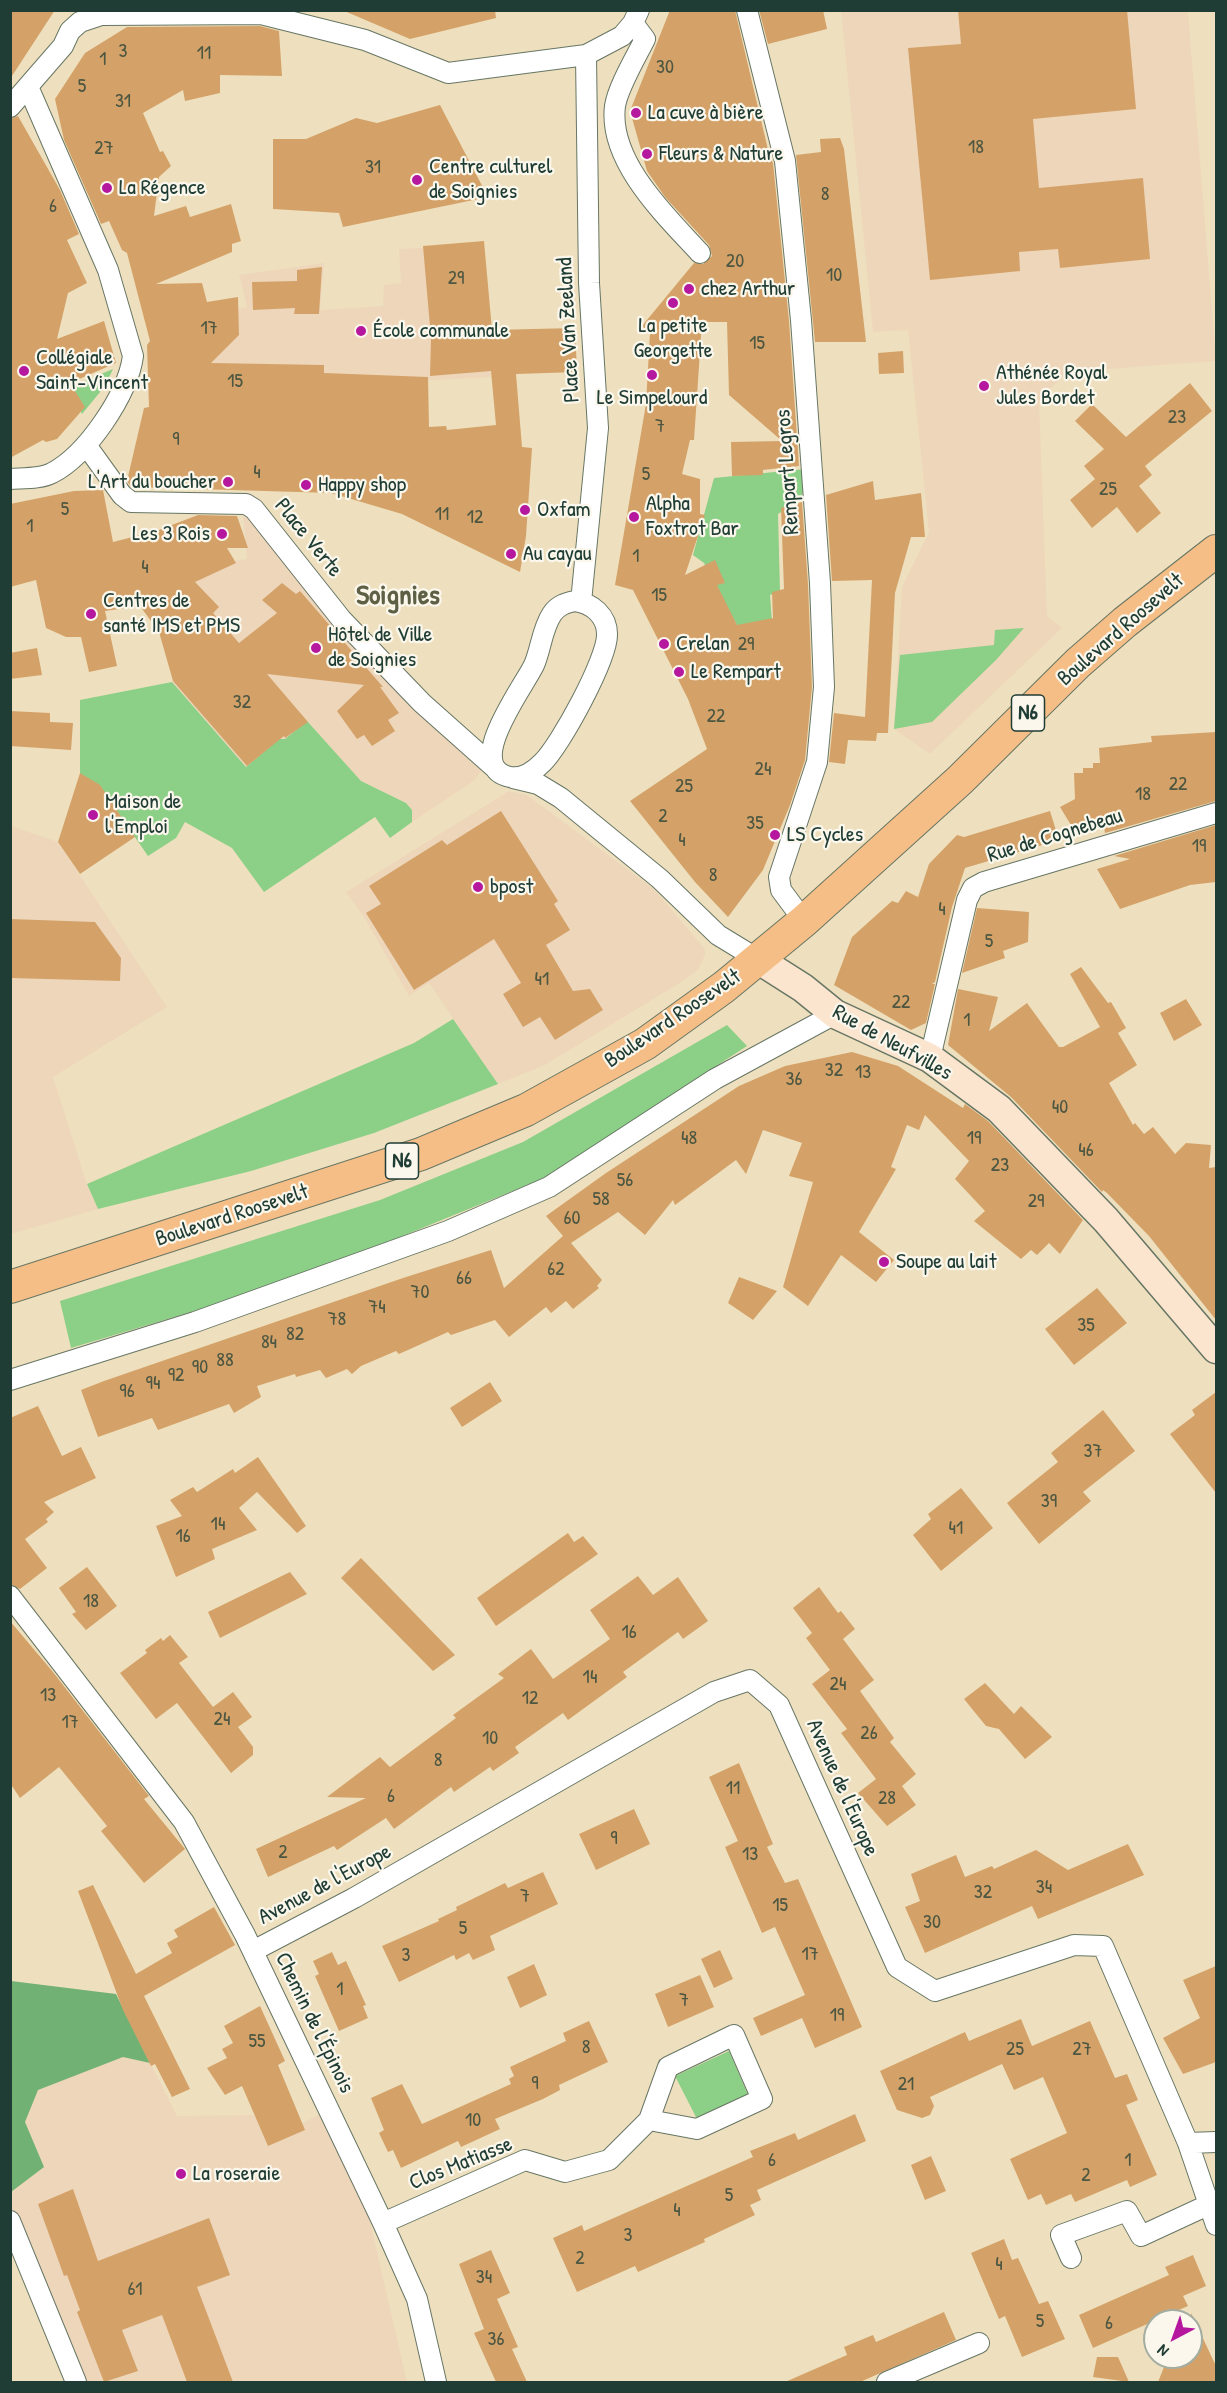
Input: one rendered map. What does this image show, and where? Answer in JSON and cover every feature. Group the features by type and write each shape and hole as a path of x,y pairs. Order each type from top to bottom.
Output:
{"main road":[{"name":"Boulevard Roosevelt","path":"10,1287 363,1175 421,1154 526,1110 645,1044 759,960 960,780 1078,663 1125,622 1216,551"},
{"name":"Rue de Neufvilles","path":"759,960 804,988 835,1014 878,1036 930,1058 999,1109 1106,1220 1216,1349"}],"street":[{"path":"66,10 70,31"},
{"name":"Rempart Legros","path":"747,10 785,161 801,320 819,571 824,687 817,762 779,877 781,890 804,921"},
{"path":"10,108 29,89 63,46 70,31 80,22 101,15 261,14 365,40 448,73 586,55 622,36 636,17"},
{"path":"636,17 645,39 615,104 618,148 662,211 700,253"},
{"name":"Place Van Zeeland","path":"581,602 598,428 589,283 586,55"},
{"path":"10,479 52,473 86,445 120,396 131,369 133,356 108,270 29,89"},
{"name":"Place Verte","path":"86,445 122,495 131,502 140,504 231,503 246,504 254,509 342,620 422,703 502,772"},
{"path":"502,772 522,777 544,762 575,711 606,645 605,622 599,613 581,602 560,606 549,618 535,662 494,737 490,753 502,772 538,784 561,798"},
{"path":"544,762 544,776 561,798"},
{"name":"Rue de Neufvilles","path":"561,798 660,879 718,935 759,960"},
{"name":"Rue de Cognebeau","path":"930,1058 967,900 973,888 984,882 1216,813"},
{"path":"10,1380 195,1322 448,1231 549,1187 716,1079 835,1014"},
{"name":"Chemin de l'Épinois","path":"10,1596 184,1822 253,1951 383,2223 417,2299 436,2382"},
{"name":"Avenue de l'Europe","path":"253,1951 354,1898 714,1692 750,1680 778,1705 897,1967 935,1991 1074,1945 1102,1946 1188,2143 1216,2225"},
{"name":"Clos Matiasse","path":"383,2223 525,2160 565,2172 609,2160 649,2120 668,2067 734,2035 762,2100 697,2129 649,2120"},
{"path":"1188,2143 1216,2142"},
{"path":"1071,2258 1061,2235 1127,2211 1141,2236 1208,2205"},
{"path":"10,2222 76,2382"},
{"path":"887,2382 979,2343"}],"shaded area":[{"name":"Athénée Royal Jules Bordet","path":"841,11 1188,11 1216,361 1068,372 1039,400 1047,616 1062,628 930,754 894,729 902,587 929,532 908,330 873,332"},
{"name":"École communale","path":"483,245 491,377 436,380 321,377 317,413 190,359 229,310 247,307 239,275 324,263 320,310 383,306 384,285 401,283 399,249"},
{"path":"243,515 252,518 473,755 481,770 475,780 412,822 412,810 406,803 361,781 307,721 285,739 279,739 246,767 172,682 187,673 187,578 206,565 247,559"},
{"path":"509,791 527,795 654,889 705,949 705,955 698,970 680,983 543,1066 498,1084 429,983 409,996 364,917 346,892"},
{"path":"11,826 58,842 167,1007 53,1077 87,1184 98,1209 11,1234"},
{"name":"La roseraie","path":"10,1981 116,1994 177,2116 254,2115 267,2141 324,2112 367,2208 407,2382 86,2382 11,2208"}],"green space":[{"path":"113,369 105,386 82,414 70,387"},
{"path":"805,469 802,499 778,514 780,592 770,595 772,622 739,629 704,563 693,555 714,478"},
{"path":"1024,628 996,660 932,722 894,729 900,655 994,645 995,630"},
{"path":"172,682 246,767 279,739 285,739 307,721 361,781 406,803 412,810 412,822 390,838 375,817 264,892 232,848 185,822 176,838 148,856 99,785 80,774 80,700"},
{"path":"453,1019 498,1084 374,1133 251,1171 98,1209 87,1184 414,1043"},
{"path":"727,1025 747,1046 542,1179 388,1242 201,1309 71,1348 60,1301 380,1200 523,1142"},
{"path":"11,1981 116,1994 150,2063 123,2057 38,2090 25,2122 44,2167 11,2192"},
{"path":"729,2051 749,2097 697,2119 675,2076"}],"building":[{"path":"10,10 55,10 10,79"},
{"path":"342,10 495,10 496,18 410,39"},
{"path":"670,10 735,10 773,163 789,321 799,466 763,470 763,475 732,476 731,442 782,441 729,395 727,322 702,322 694,440 690,440 682,474 700,479 700,514 705,515 685,575 715,560 725,583 717,585 737,625 773,618 772,592 784,589 781,508 802,502 808,584 812,687 805,760 790,805 763,870 728,917 695,882 630,801 707,749 688,699 633,590 615,585 646,404 650,333 642,326 694,263 703,264 712,256 709,245 665,197 647,171 630,111"},
{"path":"759,10 823,10 827,29 768,44"},
{"path":"958,10 1127,10 1136,109 1033,119 1039,188 1143,178 1150,259 1060,268 1058,249 1019,252 1020,271 930,280 908,48 961,44"},
{"path":"260,26 279,31 282,76 220,75 220,93 185,101 183,90 143,113 160,152 163,151 171,166 159,177 154,216 186,206 190,217 231,204 241,241 232,244 232,252 156,284 202,283 207,302 238,297 239,335 211,363 324,365 324,373 428,377 429,427 446,426 447,430 496,425 491,371 430,376 431,338 423,246 484,241 492,330 575,328 577,372 516,374 522,447 532,448 526,536 520,572 402,514 331,493 131,487 127,481 144,408 149,407 147,345 150,341 127,253 122,250 109,221 101,224 64,140 55,99 85,53 127,27"},
{"path":"440,105 488,197 343,227 339,213 273,209 273,139 306,139 356,118 377,123"},
{"path":"18,116 60,190 79,234 67,240 87,283 68,293 57,339 104,321 116,363 70,383 85,407 57,439 46,442 43,440 10,458 10,119"},
{"path":"840,138 844,149 866,342 815,342 796,155 821,152 820,139"},
{"path":"322,267 319,314 294,314 295,308 253,310 252,282 297,281 297,270"},
{"path":"903,351 904,373 879,374 878,353"},
{"path":"1190,383 1212,411 1145,466 1152,475 1139,486 1161,513 1137,533 1117,507 1092,528 1070,500 1095,479 1084,466 1104,449 1075,421 1092,404 1126,437"},
{"path":"873,481 875,500 921,493 925,537 911,537 895,593 888,733 877,733 876,741 848,740 845,764 829,762 834,713 865,717 872,580 832,581 826,495"},
{"path":"103,490 113,542 156,531 198,515 237,516 248,548 227,548 236,563 195,582 219,607 213,613 239,643 277,613 262,600 282,583 296,594 300,591 383,687 380,687 399,713 388,720 395,731 372,746 364,735 357,739 337,711 364,685 267,674 308,722 285,738 284,736 247,766 173,681 159,632 140,606 105,611 117,666 89,672 81,637 66,637 46,628 36,580 10,587 10,504 74,491"},
{"path":"37,648 42,675 10,679 10,653"},
{"path":"10,711 50,713 50,722 73,723 71,750 10,746"},
{"path":"1216,732 1216,801 1105,833 1104,827 1077,835 1060,807 1075,799 1074,773 1083,773 1083,768 1093,768 1093,763 1100,763 1099,748 1152,742 1151,736"},
{"name":"Maison de l'Emploi","path":"80,773 100,785 135,837 80,874 58,842"},
{"path":"501,811 558,901 554,904 570,930 546,945 573,991 590,989 603,1010 555,1040 540,1017 523,1027 503,994 521,983 494,939 414,990 366,913 381,904 369,886 442,840 447,845"},
{"path":"1050,811 1059,840 965,868 952,907 935,982 932,984 935,984 926,1023 911,1030 834,985 852,937 892,901 898,903 906,891 918,897 929,864 957,835 964,837"},
{"path":"1216,825 1216,882 1190,885 1120,909 1097,869 1130,859 1114,856"},
{"path":"977,908 1029,912 1028,942 1003,951 1005,958 962,973"},
{"path":"10,919 95,922 121,958 120,981 10,978"},
{"path":"1081,967 1108,1003 1111,1002 1126,1028 1118,1033 1137,1065 1109,1083 1133,1125 1135,1123 1144,1134 1153,1127 1175,1154 1186,1143 1211,1145 1209,1168 1216,1167 1216,1320 1149,1236 1107,1193 1103,1190 1102,1192 1011,1097 948,1045 958,989 998,997 989,1031 1027,1003 1059,1047 1100,1027 1070,974"},
{"path":"1186,999 1202,1025 1174,1041 1160,1013"},
{"path":"852,1052 898,1066 963,1108 965,1104 988,1121 1083,1220 1060,1254 1049,1243 1037,1255 1031,1250 1021,1259 974,1221 985,1211 955,1179 969,1161 925,1115 919,1130 907,1125 891,1167 896,1169 859,1232 894,1260 876,1282 841,1255 808,1306 783,1287 813,1182 789,1176 802,1143 763,1130 746,1174 736,1160 675,1205 673,1200 645,1235 618,1212 571,1243 602,1280 597,1286 599,1288 573,1309 566,1301 551,1313 546,1307 509,1337 495,1320 451,1335 448,1332 399,1354 396,1351 361,1366 352,1374 347,1369 326,1378 320,1370 296,1377 295,1374 257,1386 261,1397 234,1413 229,1404 158,1430 152,1418 98,1437 81,1390 104,1381 491,1250 504,1288 563,1236 546,1216 606,1173 739,1086 785,1066"},
{"path":"739,1277 777,1291 753,1320 728,1303"},
{"path":"1097,1288 1127,1323 1074,1365 1045,1329"},
{"path":"490,1382 502,1401 462,1427 450,1408"},
{"path":"1216,1392 1216,1493 1170,1434 1195,1415 1192,1410"},
{"path":"38,1406 62,1456 81,1447 96,1478 44,1502 54,1512 46,1519 48,1522 25,1539 47,1568 20,1589 10,1584 10,1418"},
{"path":"1103,1410 1135,1451 1083,1492 1091,1501 1039,1544 1007,1503 1058,1462 1051,1453"},
{"path":"258,1457 306,1526 297,1533 257,1492 239,1508 257,1530 212,1549 215,1559 176,1577 156,1526 182,1516 170,1500 193,1487 197,1492 233,1469 235,1473"},
{"path":"961,1488 993,1528 941,1571 913,1535 931,1519 928,1514"},
{"path":"568,1533 574,1542 583,1536 598,1554 496,1626 477,1598"},
{"path":"361,1558 455,1655 433,1671 341,1578"},
{"path":"87,1567 117,1606 86,1630 72,1614 76,1612 59,1588"},
{"path":"290,1572 307,1594 220,1638 208,1612"},
{"path":"638,1576 653,1595 678,1577 708,1621 683,1639 678,1632 623,1672 627,1677 568,1720 563,1713 515,1747 519,1753 493,1771 490,1767 454,1792 451,1787 394,1829 386,1818 337,1850 334,1846 268,1877 256,1849 366,1798 327,1797 380,1757 390,1767 456,1718 453,1715 504,1678 498,1674 531,1649 553,1679 610,1639 590,1610"},
{"path":"819,1587 838,1613 841,1611 855,1629 843,1639 874,1680 860,1691 894,1738 890,1742 916,1774 902,1786 916,1805 887,1826 858,1793 876,1779 841,1733 847,1729 812,1684 830,1670 806,1638 812,1633 793,1608"},
{"path":"10,1621 53,1672 149,1796 144,1799 185,1849 144,1883 101,1831 107,1826 59,1767 20,1798 10,1783"},
{"path":"170,1635 188,1657 179,1663 213,1707 233,1692 252,1717 238,1727 253,1747 253,1755 231,1773 177,1703 156,1719 120,1673 147,1653 145,1650 161,1638 163,1641"},
{"path":"985,1683 1014,1714 1021,1706 1052,1737 1025,1759 999,1729 986,1726 964,1699"},
{"path":"739,1763 773,1844 767,1847 785,1883 798,1879 862,2027 815,2048 802,2018 761,2036 753,2018 805,1995 775,1927 762,1933 725,1847 738,1841 709,1777"},
{"path":"634,1809 650,1844 596,1870 579,1834"},
{"path":"1128,1844 1144,1875 1038,1919 1032,1906 925,1953 905,1907 920,1901 911,1874 956,1855 965,1877 992,1866 994,1869 1036,1850 1068,1870"},
{"path":"543,1872 558,1904 490,1936 495,1950 473,1960 469,1953 456,1960 454,1955 399,1982 382,1946 439,1921 438,1919 457,1910 456,1907 505,1883 508,1888"},
{"path":"93,1885 136,1974 172,1953 167,1943 178,1937 174,1930 214,1907 235,1945 144,1996 190,2089 172,2097 155,2064 151,2066 123,2010 78,1891"},
{"path":"720,1950 733,1979 714,1988 701,1959"},
{"path":"332,1952 338,1965 346,1961 366,2005 363,2006 368,2018 339,2031 315,1976 319,1974 313,1961"},
{"path":"534,1964 547,1995 520,2008 507,1977"},
{"path":"1216,1966 1216,2062 1183,2074 1163,2038 1200,2018 1183,1980"},
{"path":"700,1975 714,2007 668,2027 655,1994"},
{"path":"260,2006 285,2061 278,2065 305,2130 268,2146 242,2086 225,2095 207,2068 227,2058 222,2049 233,2043 224,2026"},
{"path":"1021,2019 1032,2046 1090,2021 1115,2078 1127,2074 1138,2100 1126,2105 1157,2175 1130,2187 1127,2180 1075,2202 1071,2194 1046,2205 1041,2194 1028,2200 1010,2159 1067,2133 1043,2077 1014,2090 1002,2064 930,2097 934,2106 930,2115 922,2118 897,2110 880,2071 965,2032 969,2041"},
{"path":"589,2021 608,2062 559,2085 560,2090 543,2099 495,2119 500,2129 461,2147 458,2141 401,2168 393,2150 388,2152 379,2133 384,2130 371,2098 402,2084 422,2124 511,2084 509,2079 514,2076 510,2067 566,2041 563,2033"},
{"path":"855,2114 866,2141 757,2190 761,2200 750,2205 755,2215 704,2239 705,2242 638,2272 635,2266 577,2292 553,2238 582,2225 584,2231 753,2157 750,2151 795,2133 798,2140"},
{"path":"931,2156 946,2191 925,2200 911,2165"},
{"path":"73,2189 98,2261 209,2218 230,2275 197,2287 233,2382 187,2382 162,2315 122,2330 138,2371 104,2382 77,2312 80,2310 67,2275 64,2276 38,2204"},
{"path":"1004,2239 1012,2260 1018,2258 1039,2304 1048,2301 1065,2339 1022,2357 1005,2316 999,2319 971,2253"},
{"path":"491,2250 510,2293 497,2299 518,2347 512,2349 527,2382 496,2382 474,2333 484,2329 459,2264"},
{"path":"1193,2255 1206,2286 1183,2296 1188,2306 1181,2309 1143,2309 1143,2326 1093,2348 1079,2315 1169,2275 1165,2267"},
{"path":"944,2312 956,2340 860,2382 785,2382 847,2355 844,2347 873,2335 876,2342"},
{"path":"1203,2338 1216,2366 1216,2382 1158,2382 1163,2369 1203,2369"},
{"path":"1097,2357 1118,2357 1129,2382 1093,2377"}],"place":[{"name":"La cuve à bière","path":"636,113"},
{"name":"Fleurs & Nature","path":"647,154"},
{"name":"Centre culturel de Soignies","path":"417,180"},
{"name":"La Régence","path":"107,188"},
{"name":"chez Arthur","path":"689,289"},
{"name":"La petite Georgette","path":"673,303"},
{"name":"École communale","path":"361,331"},
{"name":"Collégiale Saint-Vincent","path":"24,371"},
{"name":"Le Simpelourd","path":"652,375"},
{"name":"Athénée Royal Jules Bordet","path":"984,386"},
{"name":"L'Art du boucher","path":"228,482"},
{"name":"Happy shop","path":"306,485"},
{"name":"Oxfam","path":"525,510"},
{"name":"Alpha Foxtrot Bar","path":"634,517"},
{"name":"Les 3 Rois","path":"222,534"},
{"name":"Au cayau","path":"511,554"},
{"name":"Centres de santé IMS et PMS","path":"91,614"},
{"name":"Crelan","path":"664,644"},
{"name":"Hôtel de Ville de Soignies","path":"316,648"},
{"name":"Le Rempart","path":"679,672"},
{"name":"Maison de l'Emploi","path":"93,815"},
{"name":"LS Cycles","path":"775,835"},
{"name":"bpost","path":"478,887"},
{"name":"Soupe au lait","path":"884,1262"},
{"name":"La roseraie","path":"181,2174"}],"district":[{"name":"Soignies","path":"398,597"}]}
